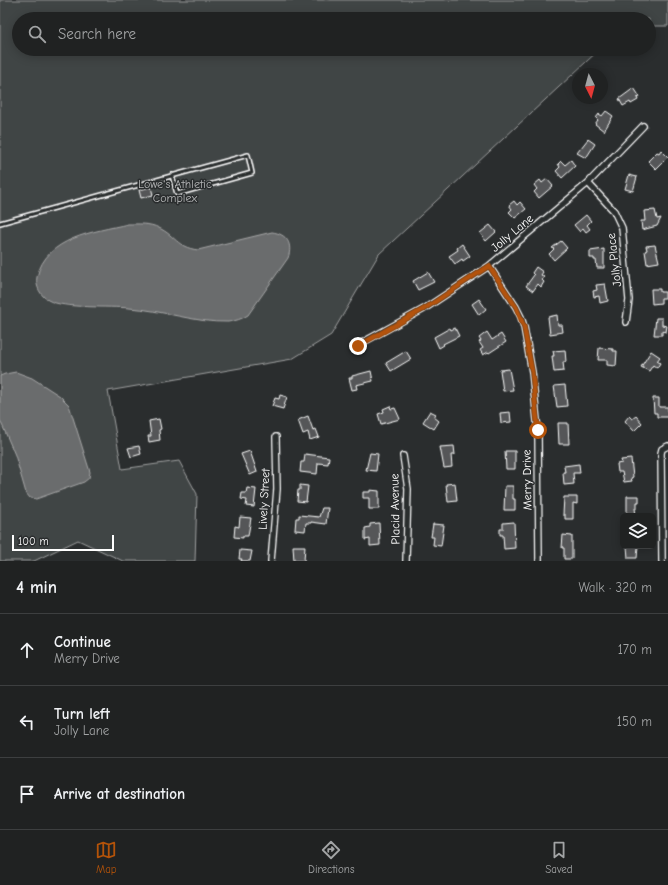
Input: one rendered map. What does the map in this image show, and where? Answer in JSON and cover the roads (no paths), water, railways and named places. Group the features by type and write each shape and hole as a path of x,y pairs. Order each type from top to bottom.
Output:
{"street":[{"name":"Jolly Lane","path":"358,346 424,309 489,266 588,183 642,126"},
{"name":"Jolly Place","path":"588,183 614,211 622,228 630,300 626,322"},
{"name":"Merry Drive","path":"489,266 521,317 532,372 538,430 539,561"},
{"name":"Lively Street","path":"271,561 277,489 276,438"},
{"path":"662,561 661,453 665,447 668,446"},
{"name":"Placid Avenue","path":"403,456 408,489 406,561"}],"lane":[{"path":"0,223 172,175 248,155 252,173 177,194 172,175"}],"park label":[{"name":"Lowe's Athletic Complex","path":"175,191"}]}
